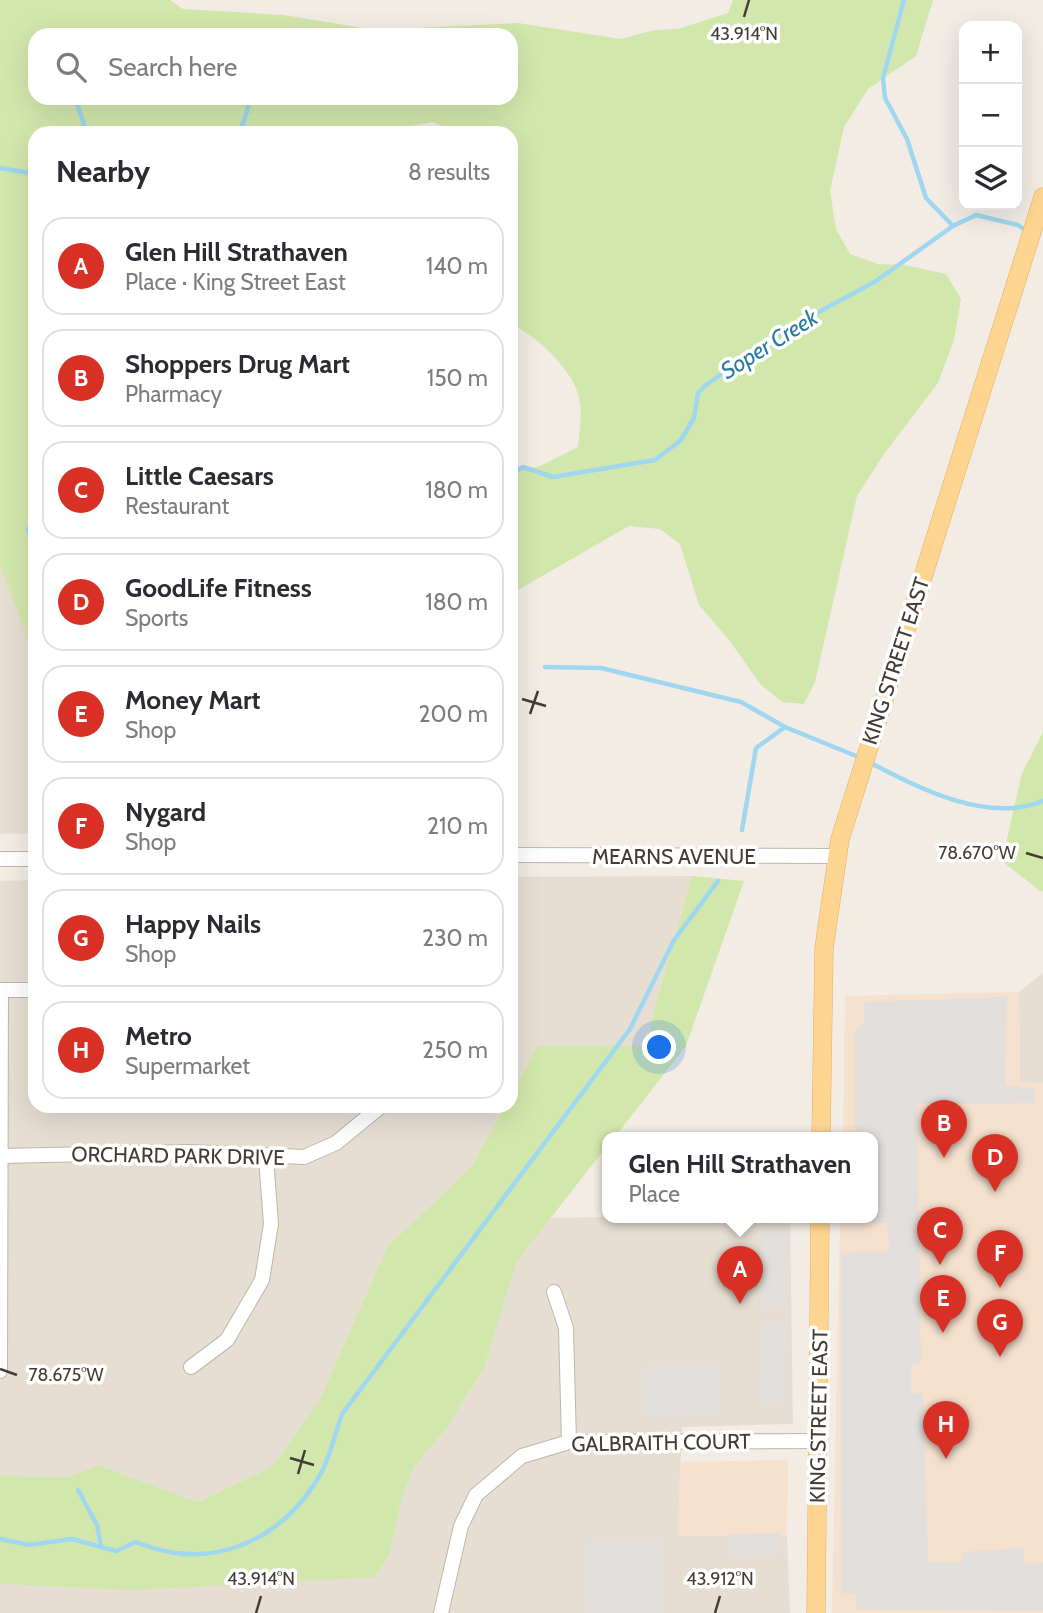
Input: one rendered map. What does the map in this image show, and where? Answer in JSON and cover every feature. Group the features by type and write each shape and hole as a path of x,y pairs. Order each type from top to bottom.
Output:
{"main road":[{"name":"KING STREET EAST","path":"821,1132 824,948 837,856 856,785 1041,203"},
{"name":"KING STREET EAST","path":"816,1613 820,1223"}],"street":[{"name":"MEARNS AVENUE","path":"518,855 837,856"},
{"path":"0,859 28,859"},
{"path":"0,1371 0,990 28,990"},
{"name":"ORCHARD PARK DRIVE","path":"0,1156 189,1152 266,1158 304,1157 336,1143 372,1113"},
{"path":"191,1367 227,1340 262,1280 271,1224 266,1158"},
{"path":"554,1292 566,1328 569,1442"},
{"name":"GALBRAITH COURT","path":"441,1613 461,1526 476,1495 522,1456 569,1442 818,1441"}],"shaded area":[{"path":"0,567 28,639 28,833 0,834"},
{"path":"692,876 644,1046 538,1046 518,1082 518,877"},
{"path":"28,880 28,1113 501,1113 471,1167 387,1247 319,1401 272,1467 198,1502 98,1465 69,1477 0,1476 0,881"},
{"path":"1043,973 1043,1083 1020,1082 1019,992"},
{"path":"1019,992 1020,1081 1043,1083 1043,1613 832,1613 840,1223 878,1223 878,1132 843,1132 845,996"},
{"path":"1007,997 1005,1086 1035,1088 1035,1103 917,1104 921,1364 911,1363 911,1394 923,1393 928,1562 962,1562 962,1552 1023,1548 1024,1564 1043,1563 1043,1611 856,1609 856,1593 841,1593 841,1253 890,1251 887,1223 878,1223 878,1132 855,1132 855,1031 864,1022 864,1002"},
{"path":"602,1217 602,1223 790,1223 793,1424 682,1427 678,1535 787,1536 790,1613 0,1613 0,1584 90,1588 390,1553 402,1497 414,1467 446,1429 484,1368 517,1261 550,1218"},
{"path":"762,1230 788,1231 787,1309 761,1308"},
{"path":"763,1322 787,1323 784,1404 759,1403"},
{"path":"718,1364 719,1416 644,1418 643,1366"},
{"path":"788,1460 787,1536 678,1536 680,1462"},
{"path":"779,1533 780,1554 729,1556 728,1534"},
{"path":"662,1539 663,1613 589,1613 587,1541"}],"green space":[{"path":"0,0 170,0 183,9 284,15 363,28 28,28 28,105 518,105 518,28 416,28 518,23 621,39 654,30 678,29 728,13 733,0 933,0 916,56 868,89 844,127 830,191 836,229 850,254 878,264 905,265 946,274 961,299 954,340 938,383 884,454 857,496 815,682 804,704 782,702 761,685 729,640 699,605 680,544 660,529 629,526 518,590 518,471 540,466 578,447 581,416 576,387 570,376 542,345 518,328 518,126 443,126 432,122 411,126 28,126 28,639 0,567"},
{"path":"1043,732 1043,891 1040,891 1002,861 1022,773"},
{"path":"692,876 744,881 686,1046 619,1132 602,1132 602,1152 517,1261 484,1368 446,1429 414,1467 402,1497 390,1553 375,1577 133,1590 0,1584 0,1476 69,1477 98,1465 198,1502 272,1467 319,1401 387,1247 471,1167 501,1113 518,1113 518,1082 538,1046 644,1046"}],"waterway":[{"path":"904,0 883,78 885,98 907,139 926,198 953,226"},
{"name":"Soper Creek","path":"77,105 83,126"},
{"name":"Soper Creek","path":"242,126 249,105"},
{"name":"Soper Creek","path":"0,168 28,173"},
{"name":"Soper Creek","path":"518,470 523,467 553,477 655,460 681,440 694,418 698,393 706,385 784,331 876,281 953,226 976,215 1018,225 1028,232"},
{"path":"545,667 601,668 741,702 785,727 861,758"},
{"path":"742,830 756,748 785,727"},
{"path":"869,762 931,792 976,806 1021,807 1043,801"},
{"path":"0,1539 29,1545 72,1539 116,1551 136,1542 164,1551 190,1554 216,1552 241,1545 264,1534 285,1518 304,1498 320,1475 330,1454 342,1414 630,1029 674,940 718,881"},
{"path":"78,1490 97,1525 101,1547"}],"place":[{"name":"Shoppers Drug Mart","path":"944,1158"},
{"name":"GoodLife Fitness","path":"995,1192"},
{"name":"Little Caesars","path":"940,1265"},
{"name":"Nygard","path":"1000,1288"},
{"name":"Glen Hill Strathaven","path":"740,1304"},
{"name":"Money Mart","path":"943,1333"},
{"name":"Happy Nails","path":"1000,1357"},
{"name":"Metro","path":"946,1459"}]}
